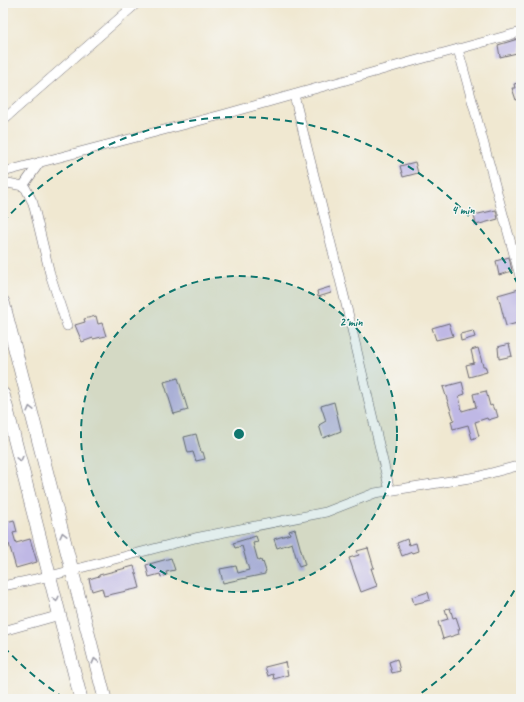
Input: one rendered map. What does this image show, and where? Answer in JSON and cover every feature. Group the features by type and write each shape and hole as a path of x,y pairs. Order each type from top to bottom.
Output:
{"highway":[{"path":"3,302 105,699"},
{"path":"3,394 81,699"}],"street":[{"path":"3,120 137,3"},
{"path":"3,172 225,114 521,32"},
{"path":"458,49 521,280"},
{"path":"294,95 390,490"},
{"path":"23,186 40,162"},
{"path":"3,182 23,186 26,189 32,203 50,274 67,326"},
{"path":"3,586 50,576 196,538 274,521 326,512 375,493 476,477 521,465"},
{"path":"3,631 60,615"}],"building":[{"path":"521,38 521,52 500,57 498,45"},
{"path":"521,82 521,98 516,100 512,88 515,88 514,84"},
{"path":"415,162 418,173 403,177 400,166"},
{"path":"496,210 498,219 476,225 474,215"},
{"path":"509,257 512,271 499,275 496,261"},
{"path":"330,287 331,293 318,297 317,291"},
{"path":"519,289 521,297 521,322 506,326 498,295"},
{"path":"96,316 98,324 102,323 106,336 93,338 82,342 75,325 85,322 84,319"},
{"path":"449,323 453,336 436,340 432,328"},
{"path":"473,331 475,337 461,341 460,334"},
{"path":"509,344 512,356 499,359 498,347"},
{"path":"478,348 483,366 485,366 487,372 469,377 466,365 474,363 471,350"},
{"path":"178,378 188,410 174,414 164,382"},
{"path":"462,382 465,394 459,396 462,411 476,407 473,394 486,391 490,406 492,405 494,410 496,410 498,417 488,420 487,418 475,422 479,436 472,439 468,425 453,429 451,421 454,420 443,387"},
{"path":"334,402 341,431 323,438 319,425 326,421 321,406"},
{"path":"196,434 201,452 203,452 205,459 196,461 193,452 188,453 184,437"},
{"path":"14,520 17,532 13,533 16,543 30,539 37,562 16,568 9,544 7,545 3,529 3,523"},
{"path":"295,529 305,565 299,567 292,543 277,548 274,539 290,534 289,531"},
{"path":"256,536 258,542 253,543 258,561 261,560 262,563 263,562 266,571 265,574 223,583 220,569 236,566 238,573 249,570 242,546 235,548 233,543"},
{"path":"407,539 409,545 416,543 418,551 402,556 397,543"},
{"path":"368,548 374,568 371,568 377,586 361,592 349,558 359,555 357,551"},
{"path":"171,558 175,570 166,572 167,575 161,577 160,574 149,577 146,565"},
{"path":"134,566 140,588 104,596 102,588 92,591 89,579"},
{"path":"428,592 430,600 414,604 412,597"},
{"path":"450,608 453,618 456,617 460,629 458,629 459,634 443,639 438,622 448,619 445,609"},
{"path":"397,659 400,671 392,673 389,662"},
{"path":"285,662 288,675 274,679 273,674 268,676 265,667"}]}
